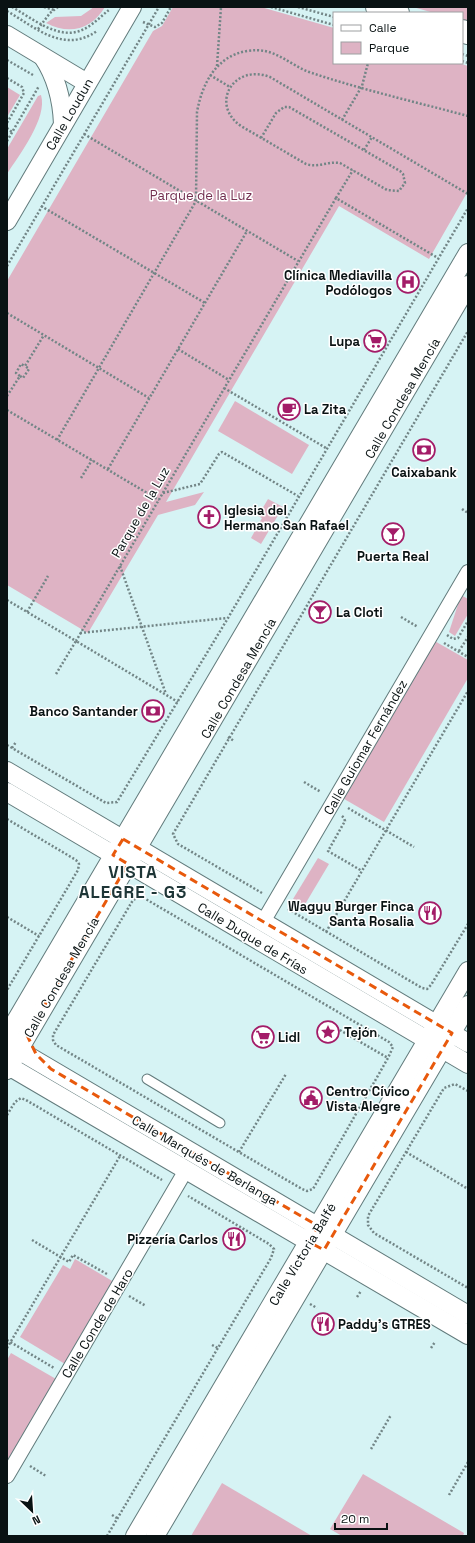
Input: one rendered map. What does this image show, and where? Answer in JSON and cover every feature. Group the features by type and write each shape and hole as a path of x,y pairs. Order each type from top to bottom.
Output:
{"main road":[{"path":"377,7 394,12"}],"street":[{"name":"Calle Loudun","path":"7,221 132,7"},
{"path":"7,35 88,83"},
{"path":"42,56 56,80 63,108 63,124"},
{"name":"Calle Condesa Mencía","path":"7,1036 130,843 468,253"},
{"name":"Calle Condesa Mencía","path":"130,843 147,832 468,285"},
{"name":"Calle Guiomar Fernández","path":"263,922 468,572"},
{"name":"Calle Duque de Frías","path":"7,771 263,922 457,1023 468,1043"},
{"name":"Calle Duque de Frías","path":"7,792 87,840 116,863 399,1023 430,1047 468,1064"},
{"name":"Calle Duque de Frías","path":"147,832 156,853 172,868"},
{"name":"Calle Condesa Mencía","path":"8,1067 18,1043 116,863"},
{"name":"Calle Victoria Balfé","path":"135,1536 311,1249 330,1228 430,1047 457,1023 468,971"},
{"name":"Calle Marqués de Berlanga","path":"18,1043 36,1054 51,1069 330,1228 360,1251 468,1315"},
{"name":"Calle Marqués de Berlanga","path":"8,1067 287,1229 311,1249 468,1335"},
{"name":"Calle Conde de Haro","path":"7,1476 186,1170"},
{"name":"Calle Victoria Balfé","path":"155,1536 311,1249"}],"lane":[{"path":"147,1079 220,1123"}],"path":[{"path":"12,7 41,24 61,32 83,30 109,9 116,7"},
{"path":"44,7 54,10"},
{"path":"38,29 58,7"},
{"path":"7,266 159,7"},
{"path":"217,67 221,7"},
{"path":"272,7 333,25"},
{"path":"298,7 333,17"},
{"path":"7,11 51,36 64,41 88,37 100,27"},
{"path":"57,440 196,201 197,112 205,84 210,75 225,59 235,54 248,51 269,51 302,69 468,116"},
{"path":"7,60 36,77"},
{"path":"342,120 362,86 368,64"},
{"path":"262,138 276,113 284,106 289,107 403,174 405,183 403,188 398,191 387,190 340,162 312,166 262,138 241,126 231,116 226,101 230,87 241,77 251,73 260,73 270,77 468,194"},
{"path":"210,75 230,87"},
{"path":"7,78 22,87 24,91 23,96 7,123"},
{"path":"7,141 42,80"},
{"path":"7,128 12,132"},
{"path":"84,134 298,262"},
{"path":"364,150 372,137"},
{"name":"Parque de la Luz","path":"56,674 353,170"},
{"path":"336,198 438,258"},
{"path":"42,206 205,303"},
{"path":"7,745 100,800 114,804 119,800 228,618 326,448 468,208"},
{"path":"108,469 247,231"},
{"path":"7,313 149,398"},
{"path":"468,331 327,573 228,737 173,834 178,844 422,988 427,989 468,924"},
{"path":"25,366 44,335"},
{"path":"178,349 229,380"},
{"path":"21,364 25,366 29,369 23,378 16,373 21,364"},
{"path":"7,396 20,376"},
{"path":"224,388 326,448"},
{"path":"7,410 159,500"},
{"path":"162,494 200,484 219,454 222,452 298,496"},
{"path":"81,478 92,460"},
{"path":"388,466 392,468"},
{"path":"462,509 468,513"},
{"path":"120,566 166,695"},
{"path":"27,612 48,576"},
{"path":"7,600 178,702"},
{"path":"80,633 228,618"},
{"path":"435,628 456,639 468,621"},
{"path":"459,652 468,637"},
{"path":"443,642 468,657"},
{"path":"326,932 468,691"},
{"path":"228,737 234,741"},
{"path":"12,748 16,742"},
{"path":"304,782 414,847"},
{"path":"344,818 345,821 328,851 362,871"},
{"path":"7,819 76,860 79,864 78,870 7,990"},
{"path":"139,897 144,898 389,1042 392,1046 388,1058 313,1189 307,1191 302,1189 239,1152 56,1045 53,1040 53,1035 133,900 139,897"},
{"path":"7,918 39,936"},
{"path":"326,1022 388,1058"},
{"path":"239,1152 286,1074"},
{"path":"468,1091 454,1084 444,1088 368,1216 368,1225 374,1233 468,1288"},
{"path":"7,1115 15,1102 21,1098 26,1100 176,1188 269,1244 274,1249 271,1258 107,1536"},
{"path":"406,1152 468,1189"},
{"path":"7,1348 120,1156"},
{"path":"32,1240 69,1262 73,1255 121,1282"},
{"path":"464,1286 467,1282"},
{"path":"7,1340 66,1375"},
{"path":"431,1348 435,1342"},
{"path":"212,1345 218,1348"},
{"path":"371,1449 391,1415"},
{"path":"449,1494 468,1462"},
{"path":"112,1516 117,1518"}],"highlighted area":[{"path":"123,839 452,1033 324,1250 309,1242 318,1226 51,1069 36,1054 27,1035 128,864 113,855"}],"green space":[{"path":"94,7 105,7 93,21 79,28 63,29 46,23 55,17 81,16"},
{"name":"Parque de la Luz","path":"173,7 261,7 333,28 333,64 461,64 468,66 468,191 429,259 339,206 166,502 204,492 195,505 158,515 88,633 7,585 7,281 153,31 162,26"},
{"path":"413,7 468,7 468,23 463,21 463,12 430,12"},
{"path":"7,87 20,95 7,117"},
{"path":"41,95 42,104 36,125 25,147 7,174 7,149 38,96"},
{"path":"235,401 309,445 292,474 218,431"},
{"path":"268,499 283,507 261,544 251,538 262,518 258,516"},
{"path":"461,595 468,599 468,614 455,636 449,632"},
{"path":"431,639 468,660 468,678 384,822 339,796"},
{"path":"318,858 329,864 304,906 293,899"},
{"path":"75,1259 114,1282 65,1364 20,1337 63,1265 70,1269"},
{"path":"11,1353 56,1379 8,1460 7,1360"},
{"path":"363,1474 464,1533 463,1536 342,1536 330,1529"},
{"path":"222,1483 312,1536 191,1536"}],"place":[{"name":"Clínica Mediavilla Podólogos","path":"408,282"},
{"name":"Lupa","path":"375,341"},
{"name":"La Zita","path":"289,409"},
{"name":"Caixabank","path":"424,450"},
{"name":"Iglesia del Hermano San Rafael","path":"209,517"},
{"name":"Puerta Real","path":"393,534"},
{"name":"La Cloti","path":"320,612"},
{"name":"Banco Santander","path":"153,711"},
{"name":"Wagyu Burger Finca Santa Rosalia","path":"430,913"},
{"name":"Tejón","path":"328,1032"},
{"name":"Lidl","path":"263,1037"},
{"name":"Centro Cívico Vista Alegre","path":"311,1098"},
{"name":"Pizzería Carlos","path":"234,1239"},
{"name":"Paddy's GTRES","path":"323,1324"}],"district":[{"name":"VISTA ALEGRE - G3","path":"133,882"}]}
